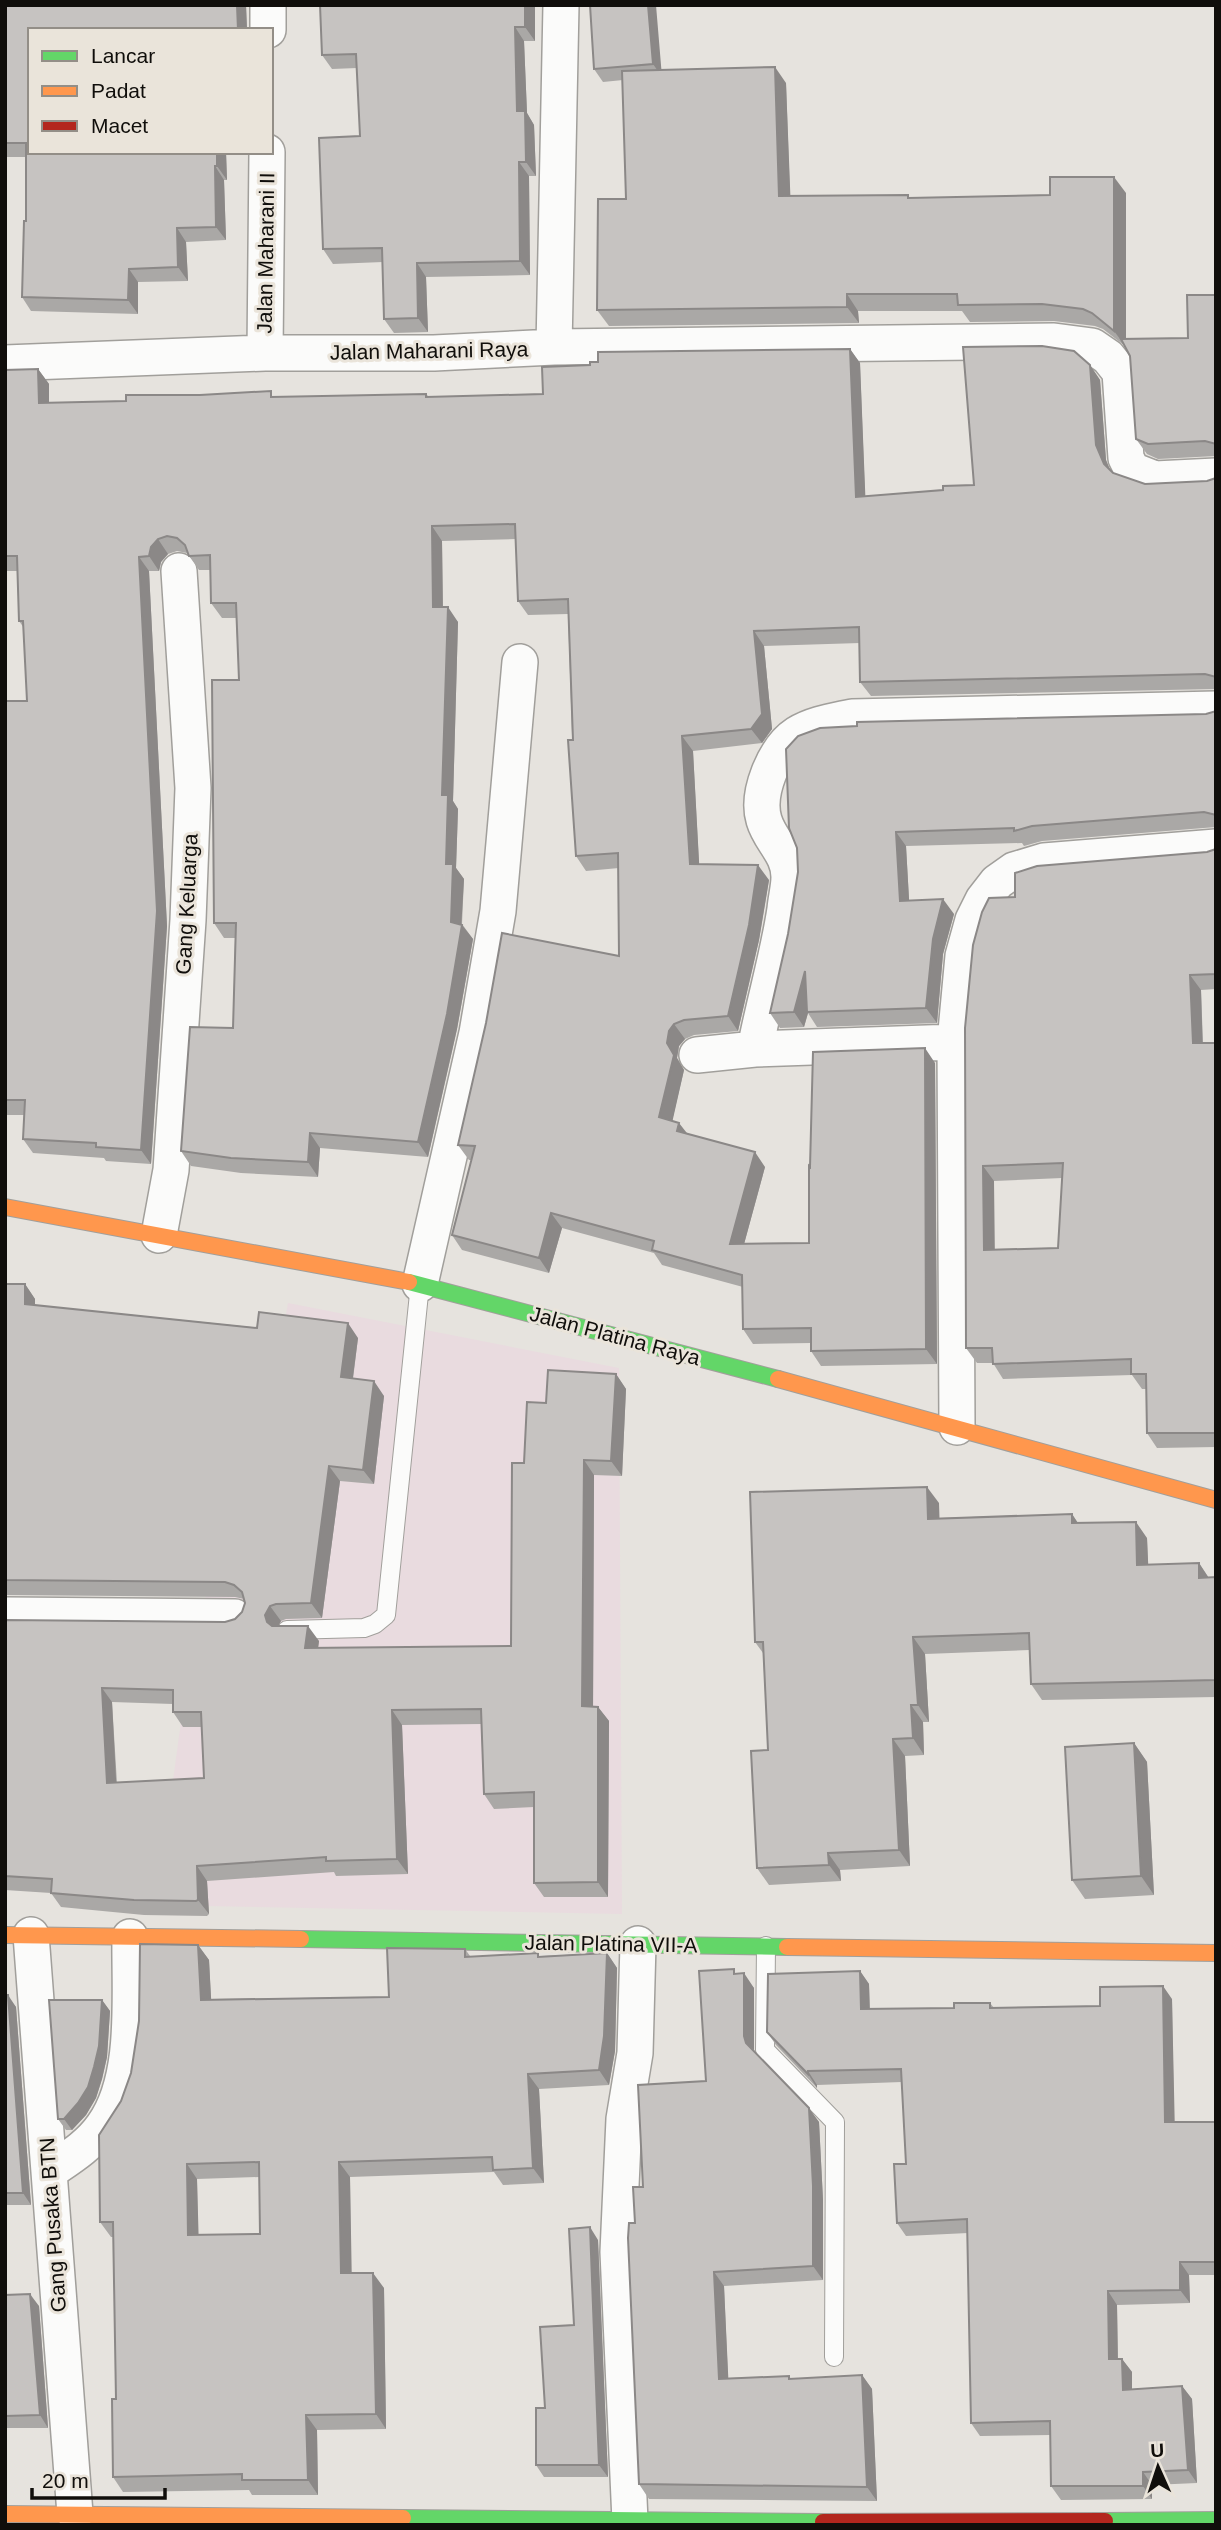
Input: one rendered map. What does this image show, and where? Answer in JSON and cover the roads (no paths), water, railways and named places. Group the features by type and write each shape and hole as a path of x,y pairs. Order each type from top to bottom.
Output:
{"main road":[{"name":"Jalan Platina Raya","path":"5,1207 420,1284 957,1427 1216,1500"},
{"name":"Jalan Platina VII-A","path":"18,1935 1216,1953"},
{"path":"5,2514 893,2523 1216,2520"}],"street":[{"path":"268,5 268,28"},
{"name":"Jalan Maharani Raya","path":"5,363 265,353 434,353 554,347 561,5"},
{"name":"Jalan Maharani II","path":"265,353 267,154"},
{"path":"554,347 1054,341 1092,346 1108,357 1120,372 1125,458 1132,470 1155,479 1216,476"},
{"name":"Gang Keluarga","path":"159,1235 172,1156 188,920 193,788 179,571"},
{"path":"420,1284 477,1033 498,911 520,662"},
{"path":"755,1049 781,938 789,876 785,854 764,820 764,790 774,760 795,735 821,724 852,716 1216,709"},
{"path":"957,1427 954,1042 963,956 973,920 983,900 997,882 1014,870 1044,861 1216,846"},
{"path":"697,1055 755,1049 954,1042"},
{"path":"5,1615 235,1617"},
{"name":"Gang Pusaka BTN","path":"18,1935 50,2171 75,2514"},
{"path":"50,2171 78,2153 94,2137 116,2104 129,2041 130,1937"},
{"path":"630,2521 618,2252 624,2119 635,2053 638,1944"}],"lane":[{"path":"286,1630 363,1628 375,1625 386,1615 420,1284"},
{"path":"766,1946 765,2050 835,2122 834,2357"}]}
